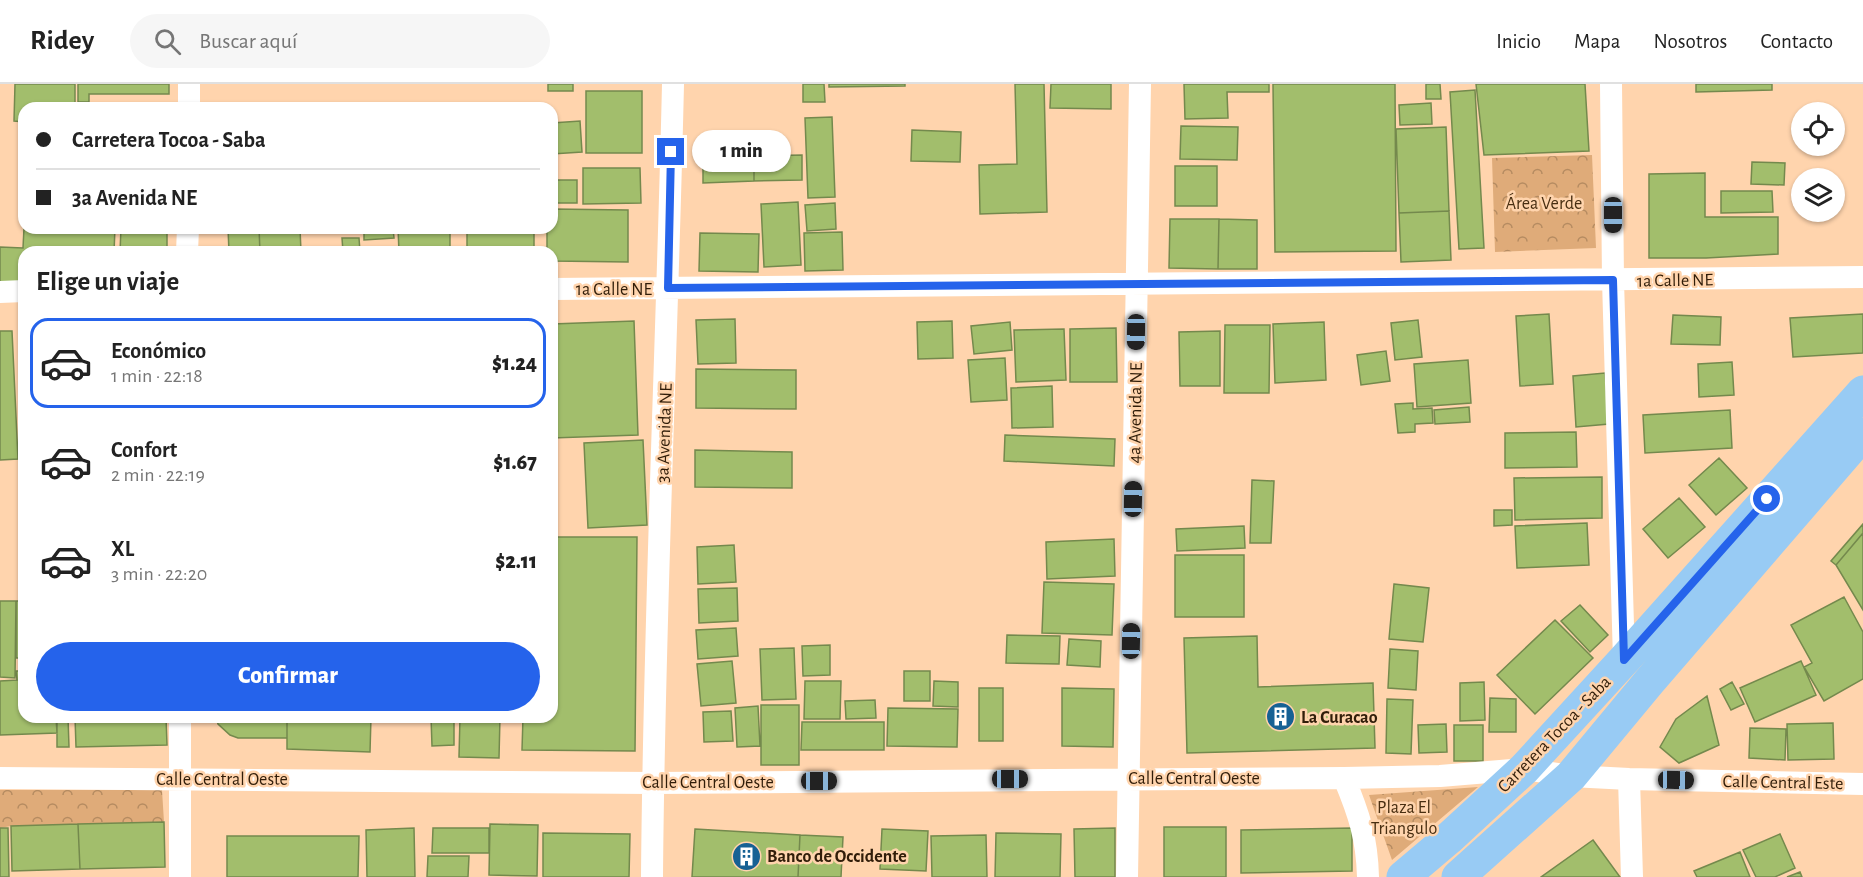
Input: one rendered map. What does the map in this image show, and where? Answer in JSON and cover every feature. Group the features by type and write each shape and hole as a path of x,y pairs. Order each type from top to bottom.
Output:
{"main road":[{"name":"Carretera Tocoa - Saba","path":"1403,877 1524,769 1863,392"},
{"name":"Carretera Tocoa - Saba","path":"1458,877 1571,776 1649,682 1863,435"}],"street":[{"path":"189,84 189,102"},
{"name":"3a Avenida NE","path":"652,877 673,84"},
{"name":"4a Avenida NE","path":"1127,877 1140,84"},
{"path":"1611,84 1613,280 1624,660"},
{"name":"1a Calle NE","path":"558,289 1863,277"},
{"path":"0,292 18,291"},
{"path":"180,723 180,877"},
{"name":"Calle Central Oeste","path":"0,778 653,783 1344,778 1440,776 1524,769"},
{"name":"Calle Central Este","path":"1524,769 1571,776 1629,779 1863,783"},
{"path":"1344,778 1359,812 1367,849 1368,877"},
{"path":"1629,779 1632,877"}],"green space":[{"name":"Área Verde","path":"1592,155 1596,248 1495,252 1492,158"},
{"name":"Plaza El Triangulo","path":"1478,787 1392,860 1369,795"},
{"path":"0,790 162,790 164,822 0,828"}],"building":[{"path":"15,84 75,84 75,102 18,102 18,121 14,121"},
{"path":"78,84 169,84 169,94 89,94 89,102 78,102"},
{"path":"548,84 573,84 573,91 548,91"},
{"path":"803,84 824,84 825,102 803,102"},
{"path":"829,84 905,84 905,86 829,87"},
{"path":"1015,84 1044,84 1047,212 980,214 979,165 1017,164"},
{"path":"1051,84 1111,84 1111,109 1050,108"},
{"path":"1184,84 1269,84 1269,92 1227,92 1228,118 1185,119"},
{"path":"1273,84 1395,84 1396,251 1275,252"},
{"path":"1426,84 1440,84 1441,99 1426,99"},
{"path":"1476,84 1585,84 1589,151 1484,155"},
{"path":"1696,84 1772,84 1772,90 1696,92"},
{"path":"1475,90 1484,248 1459,249 1450,92"},
{"path":"586,91 642,91 642,153 586,153"},
{"path":"1431,103 1432,124 1400,125 1399,105"},
{"path":"832,117 835,197 808,198 805,118"},
{"path":"580,121 582,152 558,154 558,123"},
{"path":"1181,126 1238,127 1237,160 1180,159"},
{"path":"1446,127 1449,211 1399,213 1396,129"},
{"path":"912,130 961,132 960,162 911,161"},
{"path":"802,155 802,180 754,181 754,156"},
{"path":"754,156 754,181 703,183 703,158"},
{"path":"1752,162 1785,163 1784,185 1751,184"},
{"path":"1175,166 1217,166 1217,206 1175,206"},
{"path":"583,168 640,168 641,203 583,204"},
{"path":"1705,173 1705,217 1778,217 1778,254 1649,258 1649,174"},
{"path":"558,180 577,180 577,203 558,203"},
{"path":"1721,191 1772,191 1773,212 1721,213"},
{"path":"798,202 801,265 764,267 761,204"},
{"path":"835,203 836,229 807,231 805,205"},
{"path":"558,209 628,210 628,262 558,261 558,246 547,246 547,234 558,234"},
{"path":"1449,211 1451,260 1401,262 1399,213"},
{"path":"1170,219 1219,219 1218,269 1169,268"},
{"path":"1219,219 1257,220 1257,269 1218,269"},
{"path":"842,232 843,270 805,271 804,233"},
{"path":"700,233 759,234 758,272 699,271"},
{"path":"24,234 115,234 114,246 23,246"},
{"path":"121,234 167,234 167,246 120,246"},
{"path":"228,234 259,234 260,246 229,246"},
{"path":"259,234 300,234 301,246 260,246"},
{"path":"364,234 394,234 394,238 364,240"},
{"path":"398,234 450,234 450,246 399,246"},
{"path":"467,234 534,234 534,246 467,246"},
{"path":"342,238 359,238 360,246 343,246"},
{"path":"0,247 18,248 18,283 0,282"},
{"path":"1549,314 1553,384 1520,386 1516,316"},
{"path":"1863,314 1863,353 1793,357 1790,318"},
{"path":"1673,315 1721,317 1720,345 1671,344"},
{"path":"735,319 736,363 698,364 696,320"},
{"path":"1418,320 1422,357 1395,360 1391,323"},
{"path":"634,321 638,435 558,438 558,324"},
{"path":"952,321 953,358 918,359 917,322"},
{"path":"1010,322 1012,350 974,354 971,326"},
{"path":"1324,322 1326,380 1275,383 1273,324"},
{"path":"1225,325 1270,325 1269,393 1224,393"},
{"path":"1116,328 1117,382 1070,382 1070,329"},
{"path":"1064,329 1066,380 1016,382 1014,330"},
{"path":"0,331 12,331 18,459 0,460"},
{"path":"1220,331 1220,386 1180,386 1179,332"},
{"path":"1386,351 1390,381 1361,385 1357,355"},
{"path":"1005,358 1007,400 971,402 968,360"},
{"path":"1468,360 1471,403 1417,407 1414,364"},
{"path":"1732,362 1734,395 1699,397 1698,364"},
{"path":"696,369 796,370 796,409 696,408"},
{"path":"1605,373 1609,424 1576,427 1573,376"},
{"path":"1052,386 1053,427 1012,428 1011,388"},
{"path":"1413,403 1413,409 1432,408 1433,423 1415,424 1415,432 1398,433 1395,404"},
{"path":"1469,407 1470,422 1435,424 1434,410"},
{"path":"1730,410 1732,448 1645,453 1643,415"},
{"path":"1576,432 1577,467 1505,468 1505,433"},
{"path":"1005,435 1115,439 1114,466 1004,461"},
{"path":"643,440 647,525 588,528 584,443"},
{"path":"695,450 792,452 792,488 695,487"},
{"path":"1719,458 1747,488 1716,515 1689,485"},
{"path":"1602,477 1602,518 1515,520 1514,478"},
{"path":"1252,480 1274,481 1271,543 1250,543"},
{"path":"1679,498 1705,527 1668,558 1643,529"},
{"path":"1494,510 1512,510 1512,525 1494,526"},
{"path":"1587,523 1589,565 1517,568 1515,526"},
{"path":"1863,524 1863,533 1836,565 1831,561"},
{"path":"1244,526 1245,548 1177,551 1176,529"},
{"path":"1863,533 1863,610 1836,565"},
{"path":"558,537 637,537 635,751 522,750 523,723 558,723"},
{"path":"1114,539 1115,576 1047,579 1046,542"},
{"path":"734,545 736,582 698,584 697,547"},
{"path":"1175,555 1244,555 1244,617 1175,617"},
{"path":"1044,582 1114,584 1112,635 1042,633"},
{"path":"1394,584 1429,588 1423,642 1389,639"},
{"path":"737,588 738,621 699,623 698,589"},
{"path":"1844,597 1863,632 1863,679 1824,701 1804,667 1812,663 1791,625"},
{"path":"0,601 16,601 15,678 0,677"},
{"path":"16,601 18,601 18,658 16,658"},
{"path":"1580,605 1608,635 1590,652 1561,621"},
{"path":"1555,620 1593,658 1535,714 1497,675"},
{"path":"736,628 738,656 698,659 696,630"},
{"path":"1007,635 1060,636 1059,664 1006,663"},
{"name":"La Curacao","path":"1257,636 1258,687 1373,683 1375,748 1187,753 1184,638"},
{"path":"1069,639 1101,641 1100,667 1067,665"},
{"path":"830,645 830,675 803,676 802,646"},
{"path":"794,648 796,699 762,700 760,649"},
{"path":"1390,649 1418,651 1416,690 1388,688"},
{"path":"732,661 736,703 701,706 697,664"},
{"path":"1801,661 1816,695 1755,722 1740,688"},
{"path":"16,671 18,671 18,723 56,723 57,733 0,735 0,681 17,680"},
{"path":"904,671 930,671 930,701 904,701"},
{"path":"805,681 841,681 840,719 804,719"},
{"path":"934,681 958,682 958,707 933,706"},
{"path":"1484,682 1485,720 1460,721 1460,683"},
{"path":"1732,682 1744,704 1731,710 1720,689"},
{"path":"979,688 1003,688 1003,741 979,741"},
{"path":"1062,688 1114,689 1113,747 1062,746"},
{"path":"1707,696 1719,745 1679,763 1660,747 1676,719"},
{"path":"1490,698 1516,699 1516,732 1489,732"},
{"path":"1387,699 1413,700 1411,754 1386,753"},
{"path":"875,700 876,718 846,719 845,701"},
{"path":"761,705 799,705 799,765 761,765"},
{"path":"758,706 760,746 737,747 735,708"},
{"path":"888,708 958,709 957,747 887,746"},
{"path":"731,711 733,741 704,742 703,712"},
{"path":"802,722 884,722 884,750 801,750"},
{"path":"57,723 68,723 69,747 57,747"},
{"path":"75,723 166,723 167,745 76,747"},
{"path":"287,723 287,738 238,738 230,735 218,724"},
{"path":"287,723 371,723 370,752 287,749"},
{"path":"431,723 454,723 454,745 432,746"},
{"path":"460,723 500,723 499,758 459,757"},
{"path":"1833,723 1834,759 1788,760 1787,724"},
{"path":"1446,724 1447,752 1419,753 1418,725"},
{"path":"1454,725 1483,725 1483,761 1454,761"},
{"path":"1750,728 1786,729 1785,760 1749,758"},
{"path":"164,822 165,867 80,869 78,824"},
{"path":"78,824 80,869 12,871 11,826"},
{"path":"490,824 538,825 537,876 489,875"},
{"path":"1164,827 1226,827 1226,877 1164,877"},
{"path":"0,828 8,828 9,877 0,877"},
{"path":"414,828 415,877 367,877 366,830"},
{"path":"433,828 489,828 489,853 432,853"},
{"path":"1115,828 1115,877 1075,877 1074,829"},
{"path":"1352,828 1352,871 1241,873 1241,830"},
{"name":"Banco de Occidente","path":"695,829 800,835 798,877 692,877"},
{"path":"882,829 928,831 926,871 880,869"},
{"path":"543,833 630,834 629,877 543,877"},
{"path":"996,833 1061,834 1060,877 995,877"},
{"path":"1780,834 1795,868 1775,877 1756,877 1743,850"},
{"path":"800,835 843,837 841,877 798,877"},
{"path":"986,835 987,877 932,877 931,836"},
{"path":"227,836 359,836 358,877 227,877"},
{"path":"1593,840 1620,877 1541,877"},
{"path":"1740,852 1750,877 1697,877 1694,871"},
{"path":"428,856 469,856 468,877 427,877"},
{"path":"1800,872 1802,877 1787,877"}],"place":[{"name":"La Curacao","path":"1280,717"},
{"name":"Banco de Occidente","path":"746,856"}],"route":[{"path":"671,152 668,288 1613,280 1624,660 1767,499"}]}
